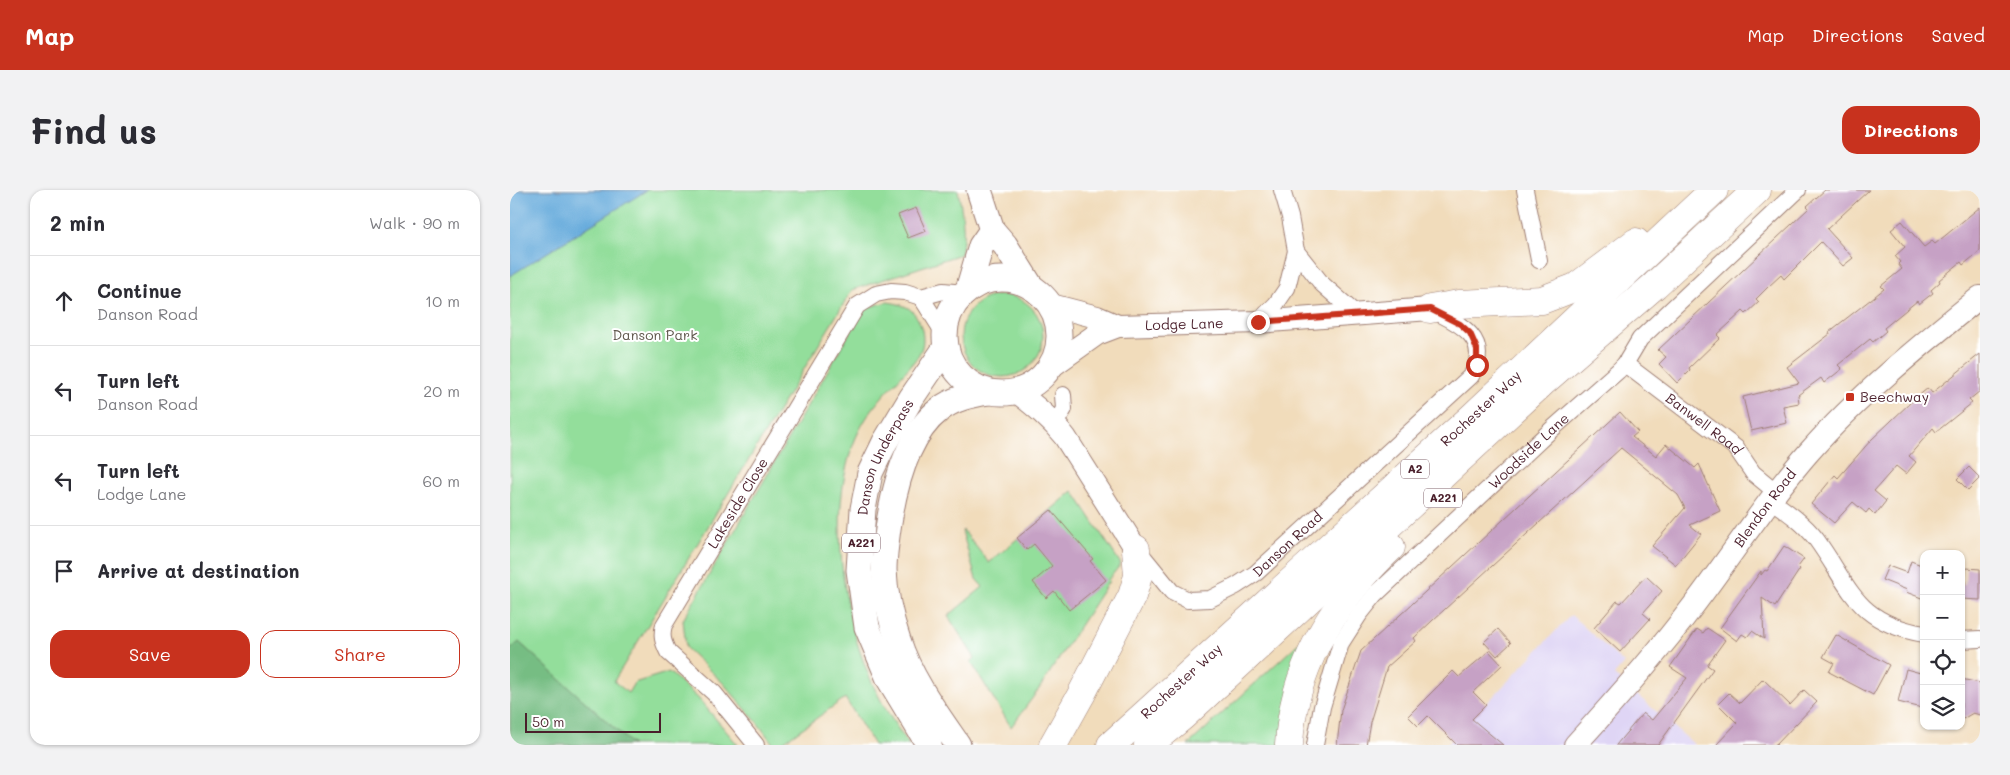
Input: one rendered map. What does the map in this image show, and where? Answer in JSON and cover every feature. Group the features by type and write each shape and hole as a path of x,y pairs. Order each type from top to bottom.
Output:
{"highway":[{"path":"1430,309 1460,304 1542,300 1576,287 1629,248 1692,190"},
{"name":"Rochester Way","path":"1111,745 1464,425 1714,190"},
{"name":"A2","path":"1655,285 1757,190"},
{"name":"Rochester Way","path":"1148,745 1182,716 1542,383 1655,285"},
{"name":"A221","path":"1289,745 1295,702 1310,655 1332,615 1354,586 1376,562 1615,333 1655,285"},
{"path":"1053,745 1132,596 1138,576 1136,549"}],"main road":[{"path":"979,190 992,230 1030,285"},
{"path":"966,291 981,246 992,230"},
{"path":"998,279 1015,280 1030,285 1042,294 1051,305 1058,321 1060,338 1058,352 1052,366 1041,379 1030,387 1007,394 988,392 973,386 960,376 951,362 945,341 949,316 954,303 966,291 982,282 998,279"},
{"name":"Danson Underpass","path":"929,745 889,679 867,627 860,570 864,509 870,473 885,442 945,341"},
{"name":"Danson Underpass","path":"958,745 914,675 898,642 888,605 884,568 890,509 902,467 924,425 940,410 962,397 988,392"}],"street":[{"path":"1258,322 1276,304 1287,288 1296,251 1290,217 1282,190"},
{"path":"1524,190 1539,260"},
{"name":"Woodside Lane","path":"1315,745 1322,707 1341,643 1375,595 1624,364 1640,339 1798,190"},
{"path":"1296,251 1322,284 1356,314"},
{"name":"Lakeside Close","path":"756,745 714,693 668,652 663,644 662,633 664,625 857,306 876,294 891,291 904,292 921,297 943,290 966,291"},
{"path":"921,297 945,341"},
{"name":"Blendon Road","path":"1575,745 1624,690 1689,611 1772,495 1810,451 1848,412 1921,346 1980,297"},
{"name":"Lodge Lane","path":"1051,305 1097,317 1118,326"},
{"name":"Lodge Lane","path":"1052,366 1097,334 1118,326 1258,322 1430,309"},
{"name":"Danson Road","path":"1017,392 1039,408 1066,437 1136,549 1172,592 1188,600 1210,599 1256,573 1471,376 1477,365 1477,349 1470,333 1460,324 1430,309"},
{"name":"Banwell Road","path":"1624,364 1736,448 1753,473 1772,495"},
{"path":"1055,424 1064,410 1063,395"},
{"path":"1772,495 1815,538 1860,606 1887,624 1906,631 1920,633"},
{"path":"1965,640 1980,639"}],"shaded area":[{"path":"1571,615 1624,663 1614,675 1695,745 1447,745"}],"green space":[{"name":"Danson Park","path":"510,190 958,190 963,229 961,254 852,290 614,681 628,693 634,683 669,672 698,698 738,745 510,745"},
{"path":"1002,295 1018,298 1031,307 1040,320 1043,336 1040,352 1031,365 1018,374 1002,377 986,374 973,365 964,352 961,336 964,320 973,307 986,298"},
{"path":"887,302 910,309 918,319 922,329 923,340 921,350 916,359 875,406 859,431 848,460 842,493 840,527 842,563 854,633 877,693 909,745 874,745 845,698 779,745 774,745 723,683 686,648 683,620 860,315 869,307"},
{"path":"1073,491 1121,564 1108,580 1039,689 1011,727 971,662 975,658 948,616 983,587 976,579 962,531 989,563"},
{"path":"1303,639 1307,640 1279,745 1188,745"},
{"path":"519,642 633,745 510,745 510,650"}],"water":[{"path":"510,190 647,190 510,276"}],"building":[{"path":"1825,190 1869,190 1827,229 1853,258 1843,266 1821,242 1784,279 1781,275 1768,287 1756,299 1759,302 1746,314 1743,311 1717,335 1720,338 1689,368 1690,370 1677,383 1659,364 1666,357 1658,350 1809,208 1807,206"},
{"path":"1980,207 1980,251 1963,265 1961,262 1939,280 1940,282 1931,290 1933,293 1919,304 1917,301 1901,314 1884,328 1886,331 1873,342 1870,339 1838,365 1842,369 1824,383 1821,378 1798,395 1799,403 1783,406 1787,423 1751,431 1743,397 1799,383 1787,367 1884,289 1881,286 1902,269 1898,264 1900,262 1895,256 1905,247 1891,230 1902,221 1924,247 1932,241 1935,244"},
{"path":"916,208 926,231 908,238 898,215"},
{"path":"1980,354 1980,391 1969,400 1972,403 1936,432 1933,428 1909,456 1916,462 1906,474 1896,466 1874,491 1886,501 1875,515 1869,509 1866,513 1853,502 1834,523 1811,504 1835,475 1838,478 1871,440 1911,402 1928,388 1932,393"},
{"path":"1620,412 1638,432 1632,437 1656,456 1666,444 1695,468 1699,464 1720,511 1690,525 1701,534 1676,565 1652,546 1685,508 1678,495 1621,448 1433,620 1414,638 1416,641 1387,667 1370,722 1366,745 1337,745 1341,710 1361,651"},
{"path":"1969,467 1980,478 1968,490 1957,479"},
{"path":"1051,510 1093,559 1090,561 1106,580 1069,610 1054,591 1046,598 1033,582 1052,566 1034,544 1027,550 1017,538"},
{"path":"1784,546 1804,559 1798,567 1800,569 1775,607 1762,598 1764,639 1752,631 1747,637 1742,634 1737,641 1720,628 1761,571 1761,575 1765,570 1767,571"},
{"path":"1911,561 1920,564 1920,597 1882,580 1888,566 1907,573"},
{"path":"1966,568 1980,569 1980,600 1965,599"},
{"path":"1646,576 1662,591 1643,613 1650,619 1620,652 1594,628 1617,601 1621,603"},
{"path":"1707,628 1725,640 1707,665 1713,669 1658,745 1616,745 1643,713 1652,720 1687,678 1670,667 1697,629 1703,633"},
{"path":"1498,629 1511,643 1497,656 1484,642"},
{"path":"1836,635 1889,665 1873,695 1829,672 1834,663 1823,657"},
{"path":"1489,651 1502,665 1473,692 1486,705 1472,719 1503,745 1457,745 1428,716 1418,726 1408,716 1453,671 1459,677"},
{"path":"1906,669 1920,673 1920,708 1898,702"},
{"path":"1763,679 1790,705 1804,690 1817,702 1776,745 1716,745 1737,723 1718,704 1729,693 1740,703"},
{"path":"1965,680 1980,683 1980,715 1973,713 1965,718"}],"place":[{"name":"Beechway","path":"1850,397"}],"route":[{"path":"1258,322 1430,309 1460,324 1470,333 1477,349 1477,365"}]}
